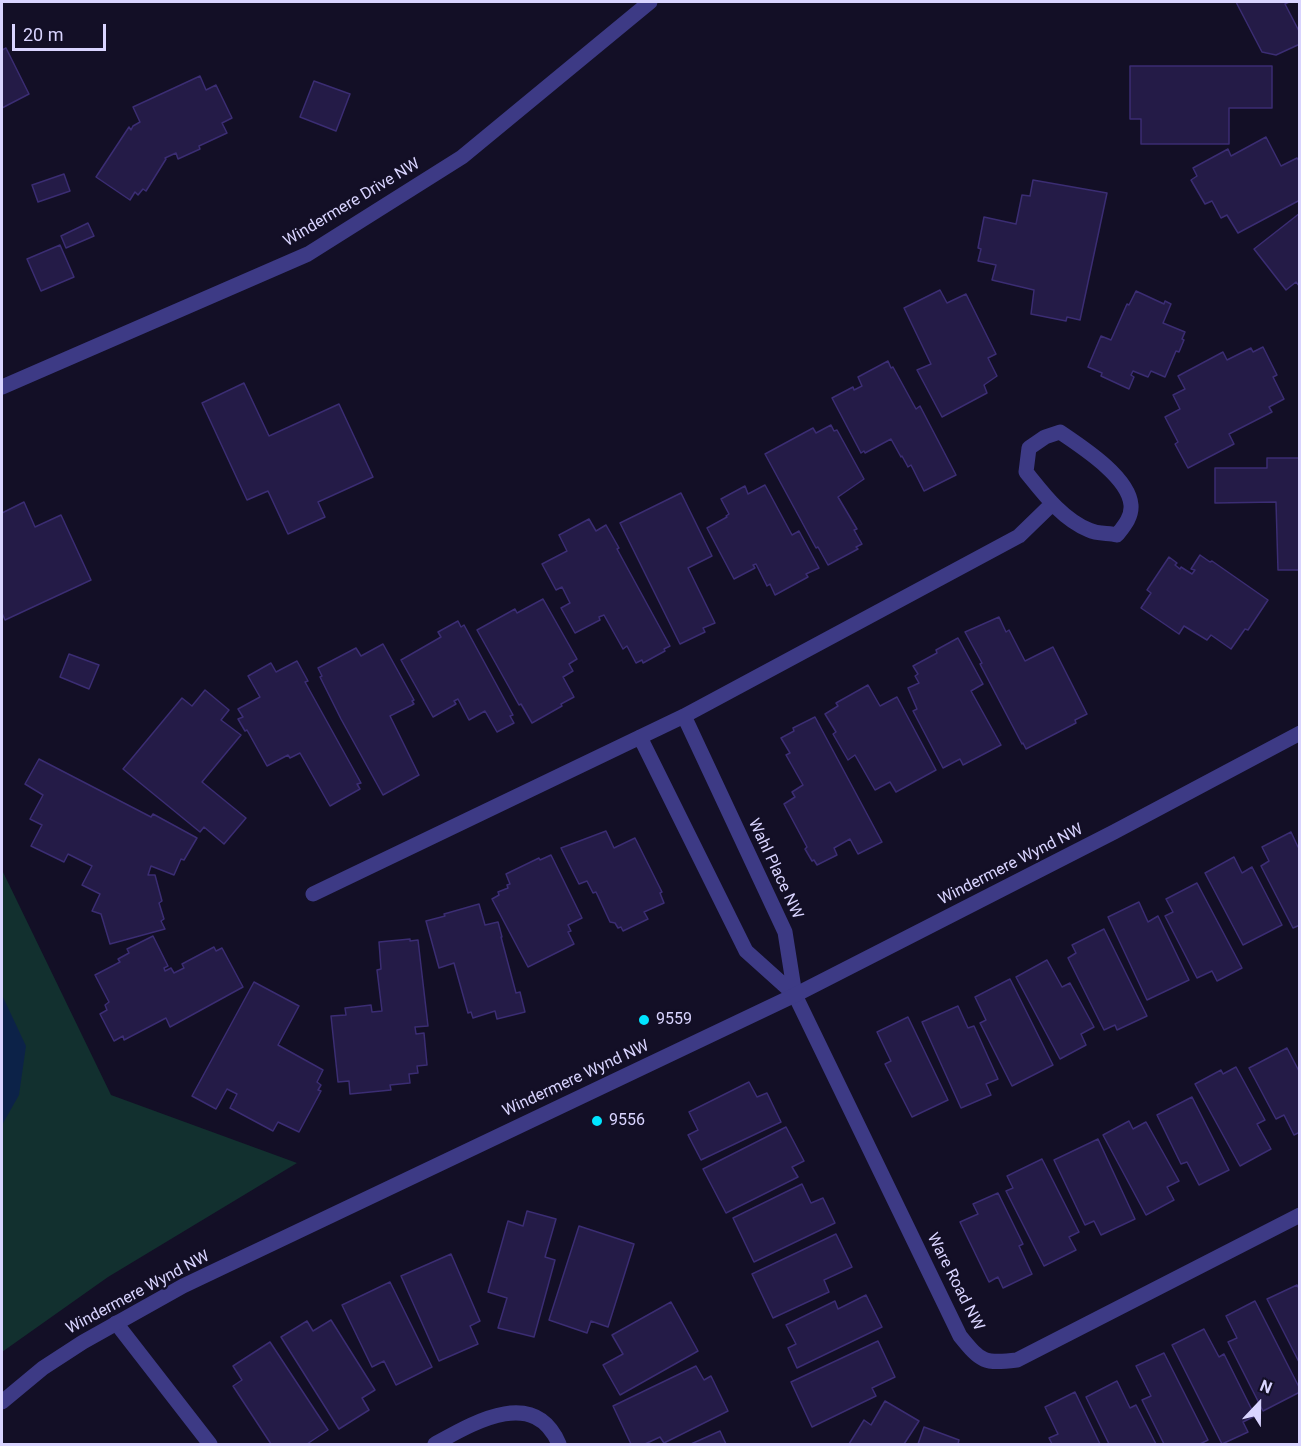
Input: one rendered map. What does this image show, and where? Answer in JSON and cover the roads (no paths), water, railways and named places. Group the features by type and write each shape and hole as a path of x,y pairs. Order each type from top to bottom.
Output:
{"street":[{"name":"Windermere Drive NW","path":"2,387 308,254 462,157 650,2"},
{"path":"1060,432 1081,446 1125,486 1131,505 1129,519 1117,535 1090,531 1052,504 1026,472 1029,447 1045,437 1060,432"},
{"path":"313,894 684,716 1019,536 1052,504"},
{"name":"Wahl Place NW","path":"684,716 785,932 795,995"},
{"name":"Windermere Wynd NW","path":"2,1402 43,1368 116,1323 183,1287 795,995 1114,832 1299,733"},
{"path":"640,737 746,951 795,995"},
{"name":"Ware Road NW","path":"795,995 960,1336 977,1357 994,1363 1017,1360 1299,1215"},
{"path":"116,1323 210,1444"},
{"path":"435,1444 469,1425 496,1414 511,1412 529,1414 542,1421 555,1434 559,1444"}],"water":[{"path":"2,995 26,1046 19,1095 2,1125"}],"place":[{"name":"9559","path":"644,1020"},
{"name":"9556","path":"597,1121"}]}
